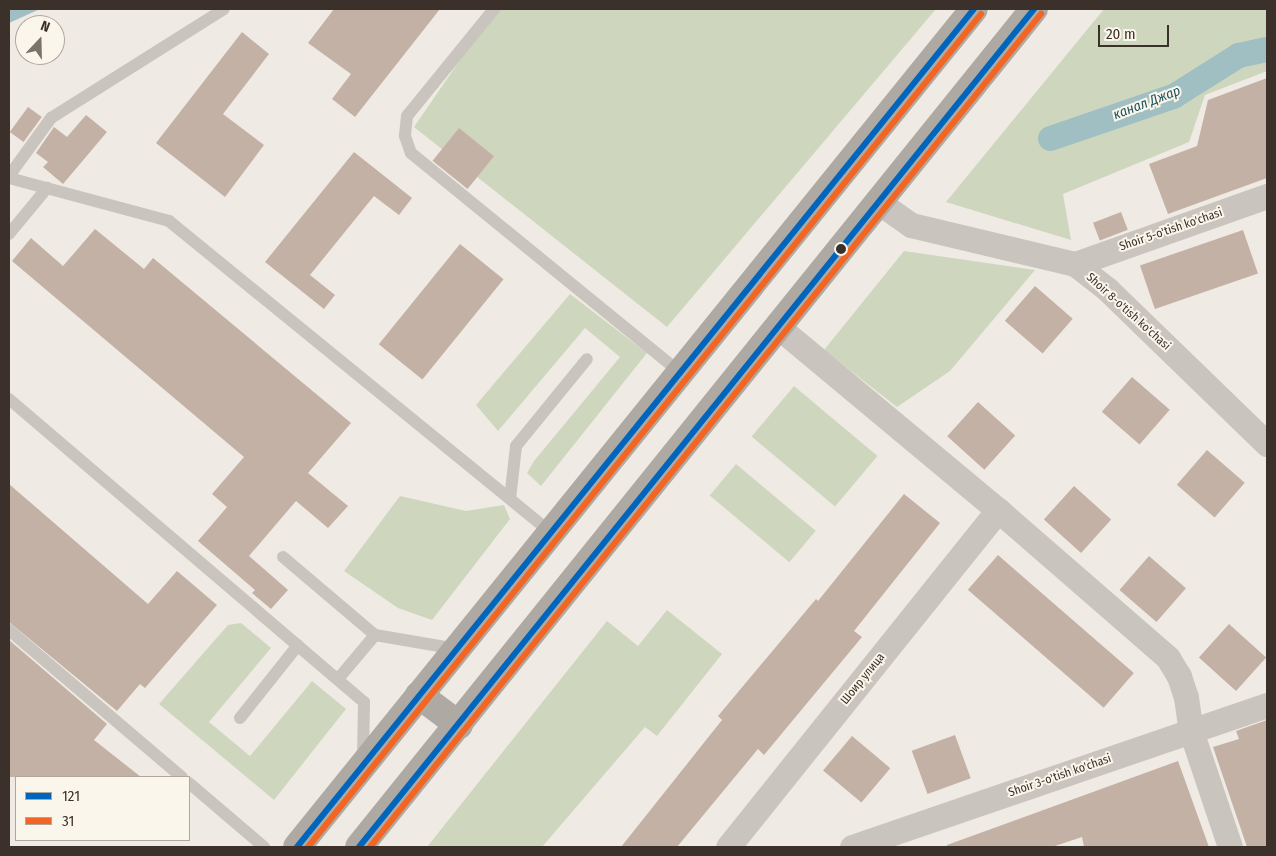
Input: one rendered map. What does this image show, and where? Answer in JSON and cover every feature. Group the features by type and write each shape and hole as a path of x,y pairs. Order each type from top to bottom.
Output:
{"highway":[{"path":"297,847 974,9"},
{"path":"359,847 459,725 877,201 1034,9"},
{"path":"420,695 459,725"}],"street":[{"name":"Shoir 5-o'tish ko'chasi","path":"1075,264 1267,196"},
{"name":"Shoir 8-o'tish ko'chasi","path":"877,201 911,225 1075,264 1107,288 1267,444"},
{"path":"777,326 998,510 1168,658 1179,676 1186,697 1192,731 1230,847"},
{"name":"Шоир улица","path":"728,847 998,510"},
{"name":"Shoir 3-o'tish ko'chasi","path":"852,847 1267,705"}],"lane":[{"path":"224,9 82,96 50,118 9,177 169,221 551,533"},
{"path":"494,9 407,116 405,136 411,153 681,374"},
{"path":"9,234 47,188"},
{"path":"510,499 516,446 587,359"},
{"path":"9,399 364,702 363,765"},
{"path":"284,557 375,635 457,649"},
{"path":"9,630 181,776"},
{"path":"338,678 375,635"},
{"path":"240,718 298,645"},
{"path":"190,784 264,847"}],"green space":[{"path":"495,9 936,9 667,327 414,127"},
{"path":"1104,9 1267,9 1267,71 1205,95 1189,142 1063,194 1071,240 946,202"},
{"path":"904,251 1035,270 950,371 897,407 824,350"},
{"path":"570,294 647,353 541,486 527,473 534,461 620,357 585,328 498,431 476,405"},
{"path":"794,386 877,456 835,507 752,437"},
{"path":"736,464 816,531 789,562 710,495"},
{"path":"400,496 466,511 504,505 510,519 432,620 398,608 344,571"},
{"path":"667,610 722,654 657,736 645,727 542,847 427,847 607,621 638,646"},
{"path":"241,623 271,648 209,722 250,756 312,681 346,709 274,800 159,704 228,625"}],"water":[{"path":"9,9 40,9 27,15 15,15 15,20 9,23"}],"building":[{"path":"334,9 440,9 355,117 332,99 351,74 308,43"},
{"path":"242,32 269,54 223,114 264,145 225,197 156,143"},
{"path":"1267,78 1267,178 1168,214 1149,164 1197,146 1208,100"},
{"path":"28,107 42,117 24,142 10,132"},
{"path":"86,115 107,132 63,184 43,167 48,162 36,153 54,127 67,137"},
{"path":"459,128 494,156 468,189 433,161"},
{"path":"354,152 412,198 399,215 374,196 310,275 335,295 324,309 265,262"},
{"path":"1121,212 1128,230 1100,240 1093,223"},
{"path":"95,229 144,269 153,258 351,423 308,473 348,506 328,528 296,501 249,556 288,590 271,609 252,593 255,590 198,541 227,507 212,494 244,457 12,261 31,238 63,266"},
{"path":"1243,230 1258,273 1155,309 1140,265"},
{"path":"460,244 504,279 422,379 379,344"},
{"path":"1035,286 1073,319 1043,354 1005,321"},
{"path":"1132,377 1170,410 1140,445 1102,412"},
{"path":"978,402 1015,435 984,470 947,436"},
{"path":"1207,450 1245,483 1215,518 1177,485"},
{"path":"9,484 148,604 177,571 217,605 145,688 140,684 117,711 9,622"},
{"path":"1074,486 1111,519 1081,553 1044,519"},
{"path":"904,494 940,523 854,631 862,637 764,755 758,749 677,847 621,847 722,720 718,716 816,599 818,601"},
{"path":"998,555 1134,673 1104,708 968,590"},
{"path":"1149,556 1186,588 1156,622 1119,590"},
{"path":"1229,624 1266,657 1236,691 1199,657"},
{"path":"9,640 107,724 94,740 140,776 9,777"},
{"path":"1267,720 1267,847 1247,847 1213,747 1239,739 1236,731"},
{"path":"955,735 971,778 928,794 912,751"},
{"path":"852,736 890,768 861,803 823,770"},
{"path":"1178,761 1209,847 1084,847 1082,837 1052,847 947,847 947,845"}],"waterway":[{"name":"канал Джар","path":"1050,138 1173,96 1238,55 1267,49"}],"transit line":[{"name":"121","path":"297,847 974,9"},
{"name":"121","path":"359,847 1034,9"},
{"name":"31","path":"308,847 981,14"},
{"name":"31","path":"370,847 1041,14"}]}
